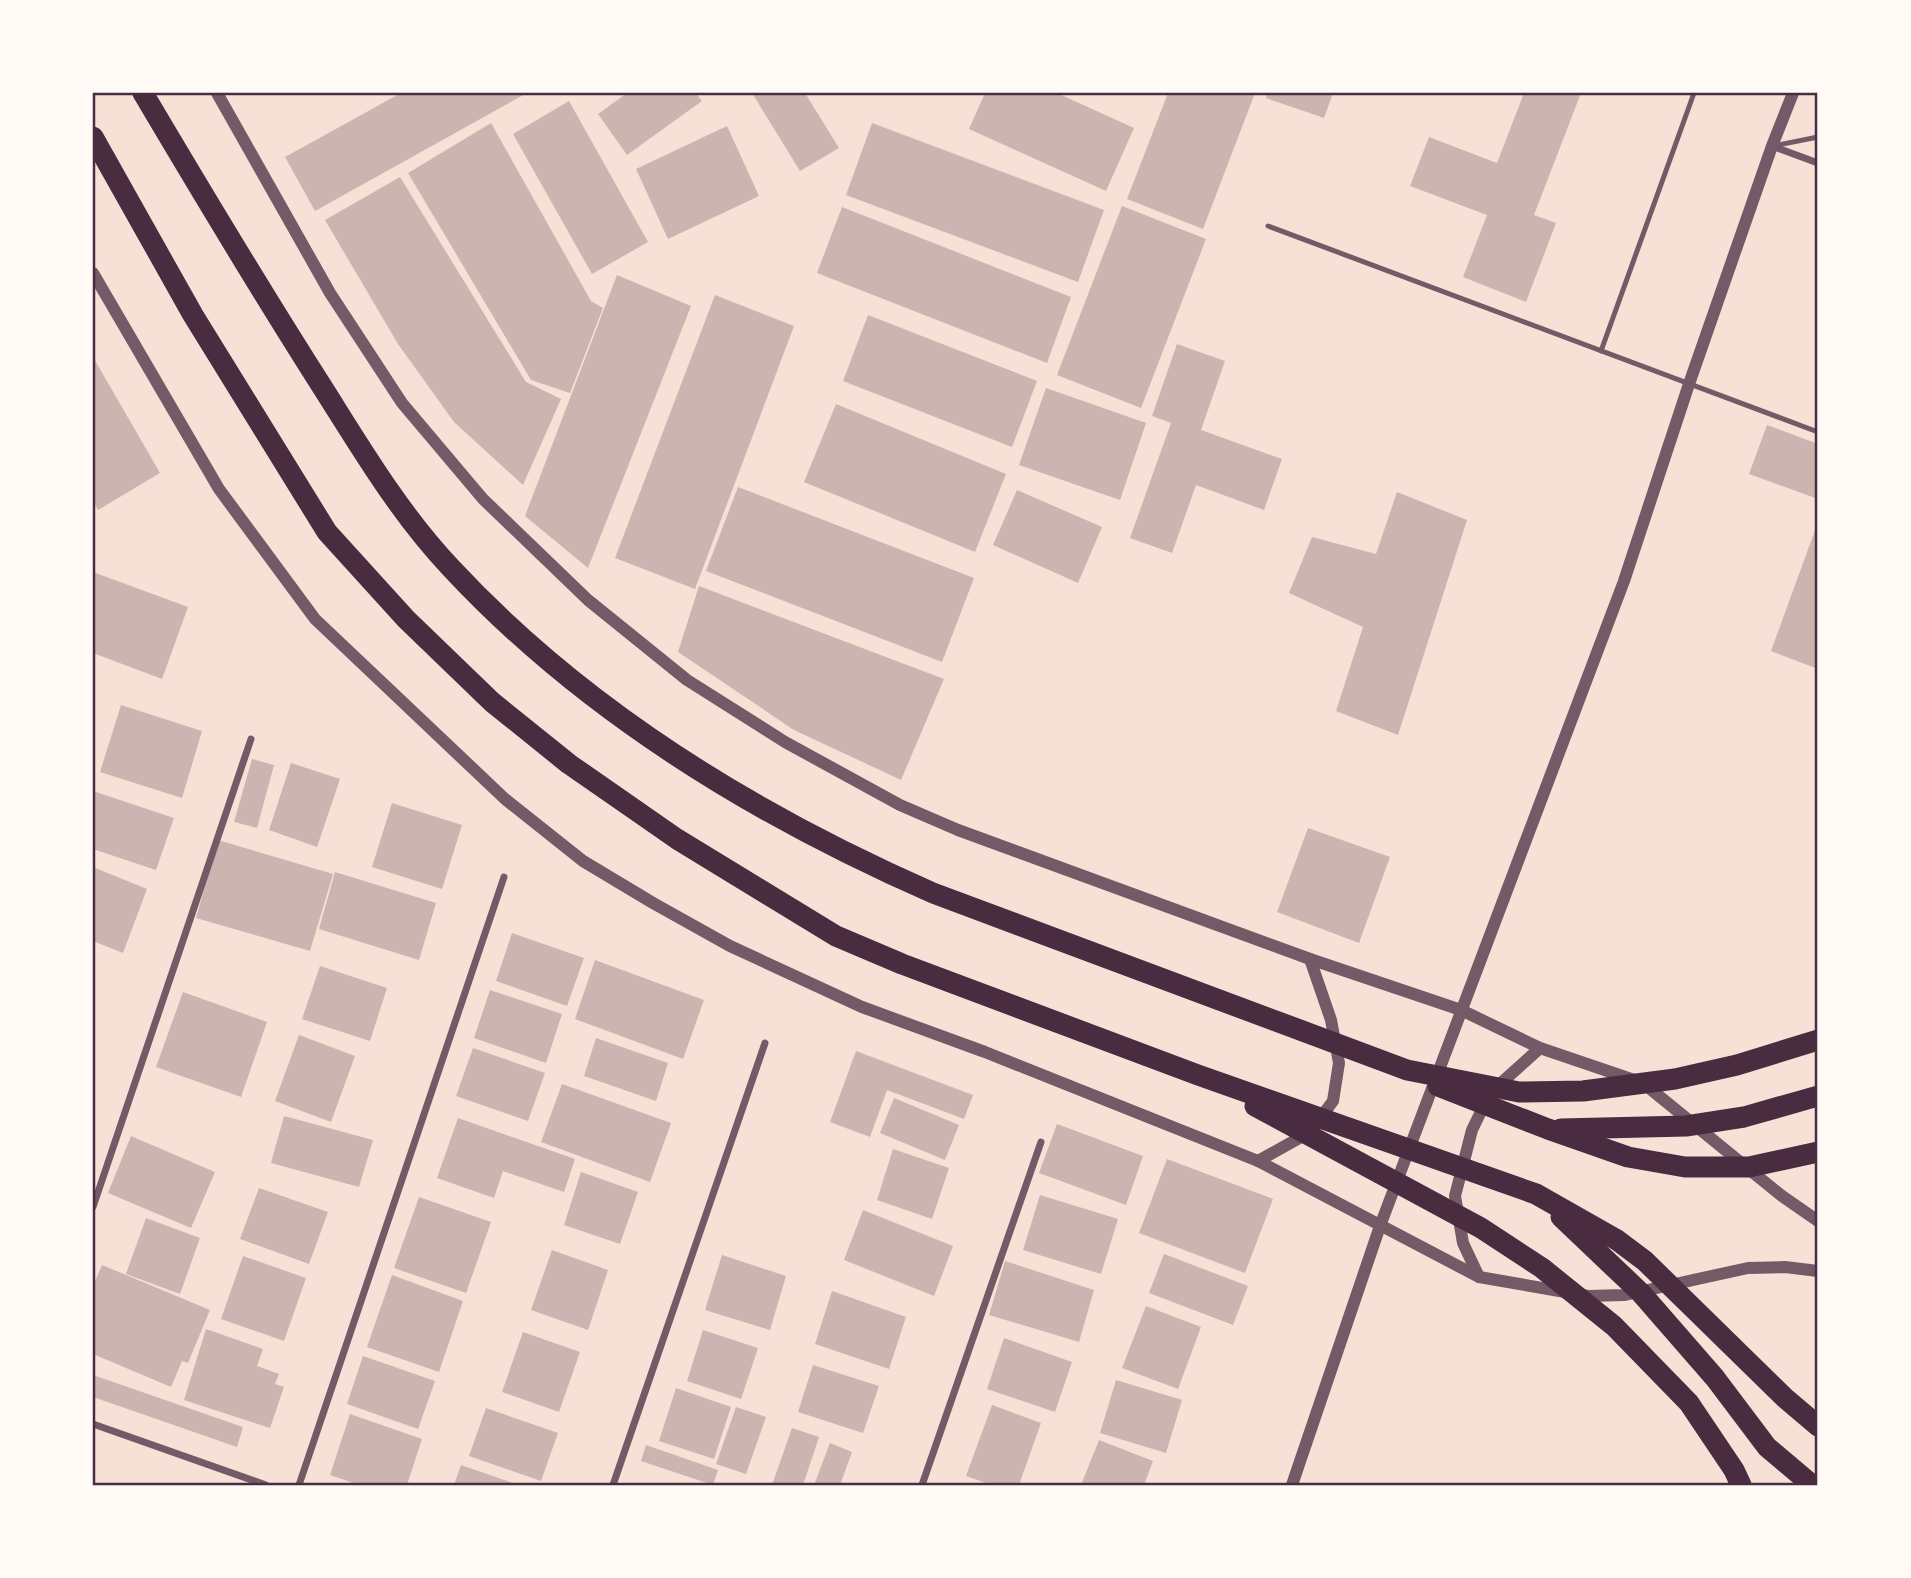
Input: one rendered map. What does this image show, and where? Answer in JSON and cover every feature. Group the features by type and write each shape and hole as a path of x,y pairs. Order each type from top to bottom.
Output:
{"highway":[{"path":"143,93 252,278 390,494 451,568 535,650 609,710 714,779 865,863 933,893 1407,1070 1519,1092 1583,1091 1675,1079 1737,1065 1818,1040"},
{"path":"93,137 193,315 327,532 406,620 492,702 569,764 677,839 836,936 902,964 1198,1075 1536,1194 1618,1240 1645,1261 1776,1389 1818,1426"},
{"path":"1225,1002 1548,1129 1628,1157 1685,1167 1749,1167 1818,1152"},
{"path":"1198,1075 1481,1228 1542,1268 1614,1326 1689,1403 1734,1470 1741,1485"},
{"path":"1548,1129 1686,1126 1744,1117 1818,1096"},
{"path":"1536,1194 1641,1293 1715,1378 1767,1447 1812,1485"}],"street":[{"path":"217,93 330,293 402,403 483,499 589,600 687,680 785,742 900,805 958,830 1310,959 1461,1010 1540,1048 1643,1083 1782,1196 1818,1221"},
{"path":"1292,1485 1380,1226 1624,581 1689,384 1793,93"},
{"path":"1772,146 1818,163"},
{"path":"93,273 219,489 315,619 505,799 583,861 730,946 862,1007 985,1052 1258,1161 1479,1277 1588,1296 1625,1295 1748,1268 1785,1267 1818,1271"},
{"path":"93,1207 251,739"},
{"path":"299,1485 504,877"},
{"path":"1258,1161 1310,1132 1333,1101 1339,1063 1331,1020 1310,959"},
{"path":"613,1485 765,1043"},
{"path":"1479,1277 1463,1243 1455,1196 1465,1156 1472,1130 1490,1093 1540,1048"},
{"path":"922,1485 1041,1142"},
{"path":"93,1424 266,1485"}],"lane":[{"path":"1601,351 1694,93"},
{"path":"1772,146 1818,137"},
{"path":"1268,226 1818,432"}],"building":[{"path":"401,93 527,93 315,211 285,157"},
{"path":"627,93 696,93 702,101 627,155 598,114"},
{"path":"752,93 805,93 839,148 800,171"},
{"path":"985,93 1057,93 1134,128 1106,191 969,129"},
{"path":"1168,93 1255,93 1203,229 1127,199"},
{"path":"1267,93 1333,93 1324,118 1266,98"},
{"path":"1524,93 1581,93 1534,215 1556,223 1526,302 1463,277 1487,215 1410,186 1429,137 1497,163"},
{"path":"569,101 648,242 592,274 513,134"},
{"path":"491,123 591,301 603,308 570,393 531,380 408,173"},
{"path":"872,123 1104,210 1078,282 846,195"},
{"path":"727,126 759,196 668,239 636,169"},
{"path":"400,177 526,382 561,399 523,485 454,422 398,344 325,220"},
{"path":"1122,206 1206,239 1141,408 1057,375"},
{"path":"842,207 1071,297 1047,363 817,273"},
{"path":"617,275 691,306 588,568 525,516"},
{"path":"715,295 794,326 695,589 615,558"},
{"path":"868,315 1037,381 1012,447 843,381"},
{"path":"1177,344 1225,361 1201,430 1282,459 1264,510 1196,485 1172,553 1130,538 1171,423 1152,416"},
{"path":"93,357 160,473 98,510 93,500"},
{"path":"1046,388 1146,423 1120,500 1019,465"},
{"path":"836,404 1006,474 975,552 804,482"},
{"path":"1767,425 1818,444 1818,499 1749,474"},
{"path":"738,487 974,578 942,662 706,571"},
{"path":"1017,490 1102,527 1078,583 993,545"},
{"path":"1397,492 1467,520 1398,735 1336,711 1363,627 1289,593 1312,537 1376,554"},
{"path":"1818,522 1818,669 1771,651"},
{"path":"93,572 188,607 162,679 93,653"},
{"path":"699,586 944,679 901,780 794,730 678,652"},
{"path":"121,705 202,731 182,798 100,772"},
{"path":"252,759 274,765 257,828 234,822"},
{"path":"291,763 340,779 317,847 269,830"},
{"path":"93,791 174,818 156,870 93,849"},
{"path":"392,803 462,825 442,889 372,867"},
{"path":"1308,828 1390,857 1359,943 1277,912"},
{"path":"218,840 333,874 310,951 196,918"},
{"path":"93,867 147,889 123,953 93,941"},
{"path":"335,872 436,903 419,960 319,929"},
{"path":"512,933 584,958 567,1006 496,981"},
{"path":"595,960 704,1000 683,1059 575,1019"},
{"path":"320,966 387,988 370,1041 302,1019"},
{"path":"490,990 562,1014 546,1063 474,1038"},
{"path":"183,992 267,1022 241,1097 156,1067"},
{"path":"299,1035 355,1056 331,1122 275,1101"},
{"path":"596,1038 668,1063 656,1101 584,1076"},
{"path":"473,1048 545,1073 528,1121 456,1096"},
{"path":"856,1051 973,1095 964,1119 887,1090 870,1137 830,1122"},
{"path":"562,1084 671,1123 650,1182 541,1142"},
{"path":"894,1098 959,1125 945,1160 880,1133"},
{"path":"284,1116 373,1140 359,1187 271,1163"},
{"path":"458,1118 575,1159 564,1192 503,1171 494,1198 437,1178"},
{"path":"1057,1124 1143,1156 1126,1205 1039,1173"},
{"path":"131,1136 215,1172 191,1228 108,1193"},
{"path":"893,1149 949,1168 932,1219 877,1200"},
{"path":"1167,1159 1273,1199 1245,1273 1139,1233"},
{"path":"581,1172 638,1192 620,1244 564,1225"},
{"path":"259,1188 328,1212 309,1264 240,1239"},
{"path":"1040,1195 1118,1219 1101,1274 1023,1250"},
{"path":"419,1197 491,1222 466,1293 394,1268"},
{"path":"863,1210 953,1246 934,1296 844,1260"},
{"path":"146,1218 200,1238 180,1294 126,1274"},
{"path":"552,1250 608,1270 588,1330 531,1310"},
{"path":"1164,1254 1248,1286 1233,1325 1149,1293"},
{"path":"722,1255 786,1276 770,1330 705,1310"},
{"path":"243,1256 306,1278 284,1341 221,1319"},
{"path":"1005,1261 1094,1290 1079,1342 989,1315"},
{"path":"102,1265 210,1310 188,1363 182,1361 171,1387 93,1354 93,1286"},
{"path":"392,1275 463,1301 439,1372 367,1347"},
{"path":"832,1291 906,1317 889,1369 815,1344"},
{"path":"1146,1306 1201,1327 1178,1389 1122,1368"},
{"path":"206,1329 263,1349 257,1366 279,1374 275,1384 284,1387 270,1428 184,1400"},
{"path":"703,1330 758,1348 741,1399 687,1381"},
{"path":"523,1332 580,1352 559,1412 502,1392"},
{"path":"1004,1338 1072,1362 1055,1412 987,1389"},
{"path":"363,1356 435,1381 418,1429 347,1404"},
{"path":"813,1365 879,1386 863,1433 798,1412"},
{"path":"93,1375 243,1427 237,1447 93,1397"},
{"path":"1116,1380 1182,1400 1166,1453 1100,1433"},
{"path":"676,1388 731,1407 714,1459 659,1441"},
{"path":"992,1405 1041,1423 1019,1485 991,1485 966,1476"},
{"path":"736,1407 766,1417 746,1474 716,1464"},
{"path":"486,1408 558,1433 541,1481 469,1456"},
{"path":"350,1414 422,1439 407,1485 359,1485 330,1475"},
{"path":"792,1428 819,1437 803,1485 772,1485"},
{"path":"1099,1440 1153,1461 1144,1485 1081,1485"},
{"path":"830,1443 852,1452 840,1485 814,1485"},
{"path":"646,1445 718,1470 713,1485 641,1461"},
{"path":"461,1465 519,1485 454,1485"}]}
